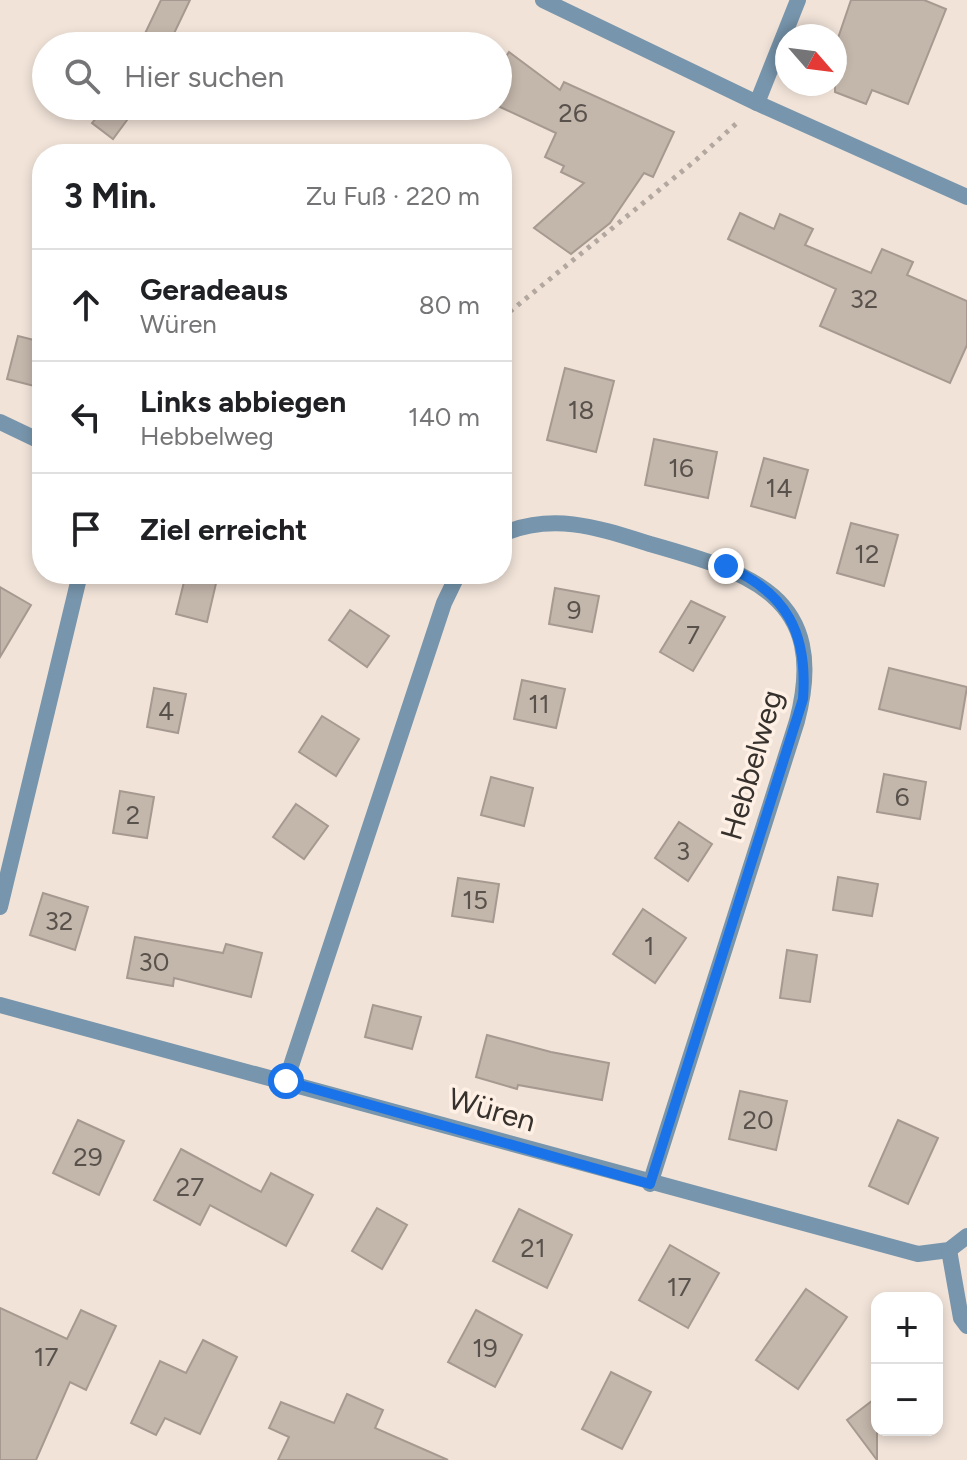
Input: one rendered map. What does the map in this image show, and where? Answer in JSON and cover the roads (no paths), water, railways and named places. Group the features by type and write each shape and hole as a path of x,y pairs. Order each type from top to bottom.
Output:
{"street":[{"path":"543,0 757,103 967,197"},
{"path":"757,103 798,0"},
{"path":"0,422 32,437"},
{"name":"Hebbelweg","path":"512,530 551,521 581,523 726,566 767,590 795,627 802,647 805,674 797,721 650,1184"},
{"path":"0,907 78,584"},
{"path":"286,1081 444,603 453,584"},
{"name":"Würen","path":"0,1005 286,1081 650,1184 918,1254 949,1250"},
{"path":"967,1236 949,1250 961,1318 967,1326"}]}
